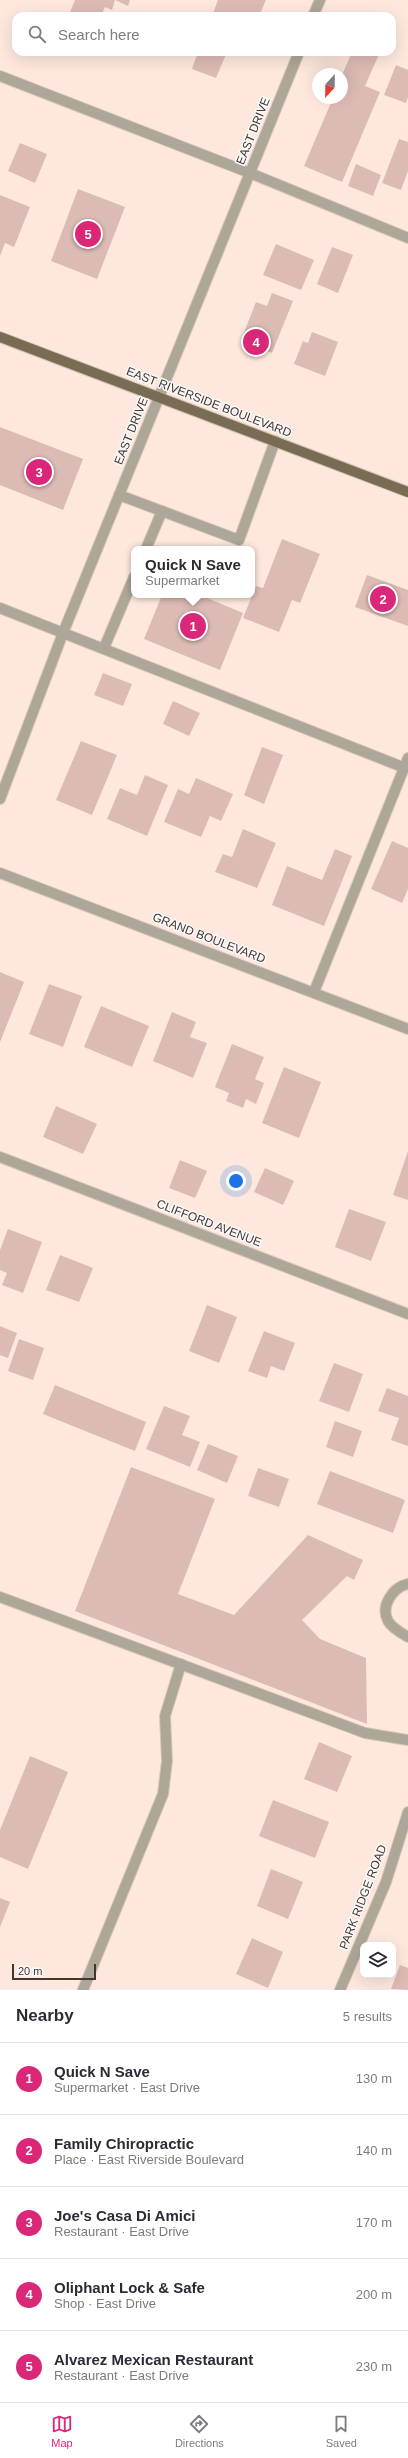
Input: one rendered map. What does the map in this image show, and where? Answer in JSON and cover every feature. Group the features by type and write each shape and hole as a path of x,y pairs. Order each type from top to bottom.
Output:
{"main road":[{"name":"EAST RIVERSIDE BOULEVARD","path":"0,337 408,492"}],"street":[{"path":"316,12 320,0"},
{"name":"EAST DRIVE","path":"0,799 63,632 297,56"},
{"path":"0,76 250,173 408,238"},
{"path":"119,495 239,540 275,441"},
{"path":"147,546 162,511"},
{"path":"104,648 131,584"},
{"path":"0,608 406,763 314,992"},
{"name":"GRAND BOULEVARD","path":"0,873 408,1029"},
{"name":"CLIFFORD AVENUE","path":"0,1156 408,1314"},
{"path":"408,1584 394,1591 388,1600 386,1615 389,1622 408,1637"},
{"path":"0,1597 365,1733 408,1740"},
{"path":"84,1990 164,1794 167,1761 165,1716 181,1664"},
{"name":"PARK RIDGE ROAD","path":"340,1990 386,1882 408,1812"}],"building":[{"path":"75,0 115,0 112,10 105,7 103,12 70,12"},
{"path":"115,0 130,0 128,6"},
{"path":"218,0 266,0 261,12 214,12"},
{"path":"197,56 225,56 216,78 192,69"},
{"path":"350,56 378,56 365,86 380,92 342,182 304,166 330,104 348,104 348,68 345,68"},
{"path":"396,65 408,70 408,97 406,103 384,95"},
{"path":"399,139 408,142 408,171 401,190 382,183"},
{"path":"20,143 47,154 35,183 8,171"},
{"path":"356,164 381,175 373,196 348,186"},
{"path":"78,189 125,207 97,279 51,261"},
{"path":"0,195 30,207 14,247 5,243 0,256"},
{"path":"276,244 314,260 301,290 263,275"},
{"path":"332,247 353,255 338,293 317,284"},
{"path":"272,293 293,301 272,353 241,340 256,302 267,306"},
{"path":"312,332 338,342 325,376 294,364 303,341 308,343"},
{"path":"0,427 83,459 63,510 0,485"},
{"path":"282,539 320,554 300,603 292,600 279,632 243,618 251,598 255,598 256,586 263,588"},
{"path":"367,575 408,590 408,626 355,607"},
{"path":"161,598 207,598 243,613 220,670 144,639"},
{"path":"103,673 132,684 123,706 94,695"},
{"path":"173,701 200,713 189,736 163,724"},
{"path":"81,741 117,755 92,815 56,800"},
{"path":"262,747 283,755 264,804 244,795"},
{"path":"145,775 168,785 147,836 107,819 120,788 137,795"},
{"path":"196,778 233,794 221,821 210,816 201,837 164,822 178,789 189,794"},
{"path":"243,829 276,843 257,888 215,872 223,854 232,857"},
{"path":"392,841 408,848 408,889 402,903 371,889"},
{"path":"335,849 352,856 324,926 272,905 287,866 322,880"},
{"path":"0,972 24,982 0,1042"},
{"path":"49,984 82,996 63,1047 29,1034"},
{"path":"101,1006 149,1026 132,1067 84,1047"},
{"path":"172,1012 196,1022 190,1037 207,1043 193,1078 153,1061"},
{"path":"232,1044 264,1057 255,1079 264,1083 256,1104 246,1099 243,1108 226,1101 229,1093 215,1087"},
{"path":"284,1067 321,1082 299,1138 262,1123"},
{"path":"56,1106 97,1124 83,1154 43,1137"},
{"path":"408,1151 408,1200 393,1195"},
{"path":"180,1160 207,1171 195,1198 169,1188"},
{"path":"265,1168 294,1181 283,1205 254,1192"},
{"path":"349,1209 386,1222 371,1261 335,1247"},
{"path":"8,1229 42,1242 23,1293 2,1285 7,1273 0,1270 0,1250"},
{"path":"60,1255 93,1268 79,1302 46,1290"},
{"path":"207,1305 237,1317 219,1363 189,1351"},
{"path":"0,1326 17,1333 8,1358 0,1355"},
{"path":"264,1331 295,1343 284,1371 271,1366 267,1378 248,1371"},
{"path":"19,1339 44,1348 33,1380 8,1371"},
{"path":"334,1363 363,1374 349,1412 319,1401"},
{"path":"55,1385 146,1422 135,1451 43,1414"},
{"path":"387,1388 408,1396 408,1446 391,1440 399,1418 378,1411"},
{"path":"164,1406 190,1416 182,1435 200,1442 190,1467 146,1449"},
{"path":"335,1421 362,1431 353,1457 326,1447"},
{"path":"208,1444 238,1456 227,1483 197,1470"},
{"path":"131,1467 215,1499 178,1594 234,1615 308,1535 363,1560 354,1580 347,1576 302,1620 320,1639 366,1658 367,1724 75,1611"},
{"path":"258,1468 289,1479 279,1507 248,1496"},
{"path":"330,1471 405,1500 393,1533 317,1504"},
{"path":"319,1742 352,1756 337,1792 304,1779"},
{"path":"30,1756 68,1772 28,1869 0,1857 0,1830"},
{"path":"273,1800 329,1822 315,1858 259,1836"},
{"path":"271,1869 303,1882 288,1919 257,1906"},
{"path":"0,1898 10,1902 0,1927"},
{"path":"252,1938 283,1952 268,1988 236,1974"},
{"path":"400,1965 408,1968 408,1990 391,1989"}],"place":[{"name":"Alvarez Mexican Restaurant","path":"88,234"},
{"name":"Oliphant Lock & Safe","path":"256,342"},
{"name":"Joe's Casa Di Amici","path":"39,472"},
{"name":"Family Chiropractic","path":"383,599"},
{"name":"Quick N Save","path":"193,626"}]}
